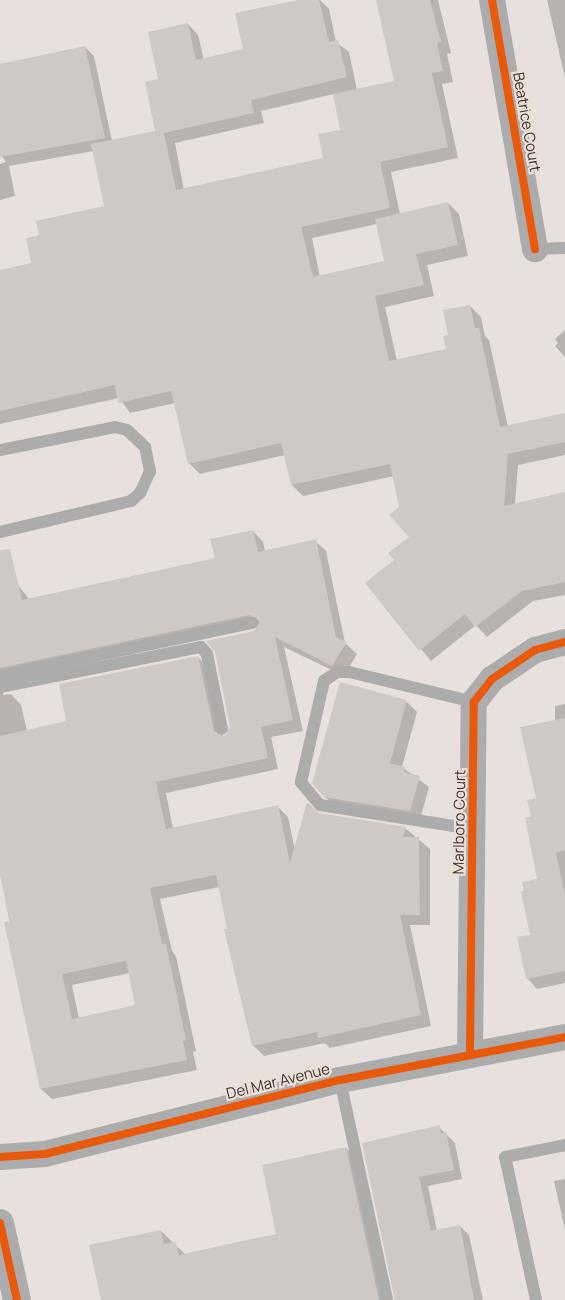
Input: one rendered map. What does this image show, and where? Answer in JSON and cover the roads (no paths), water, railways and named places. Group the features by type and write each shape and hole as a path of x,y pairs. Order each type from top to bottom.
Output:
{"street":[{"name":"Beatrice Court","path":"492,0 535,249"},
{"path":"474,702 492,679 535,650 565,642"},
{"name":"Marlboro Court","path":"470,1055 474,702"},
{"name":"Del Mar Avenue","path":"0,1157 45,1154 340,1080 565,1037"},
{"path":"0,1223 14,1299"}],"lane":[{"path":"535,249 565,248"},
{"path":"0,450 115,427 127,430 141,442 150,458 150,471 140,493 130,501 0,532"},
{"path":"0,676 252,623"},
{"path":"0,688 200,647 207,654 222,730"},
{"path":"473,829 320,805 301,782 324,681 337,672 350,672 474,702"},
{"path":"340,1080 387,1300"},
{"path":"536,1300 505,1157 565,1145"}]}
